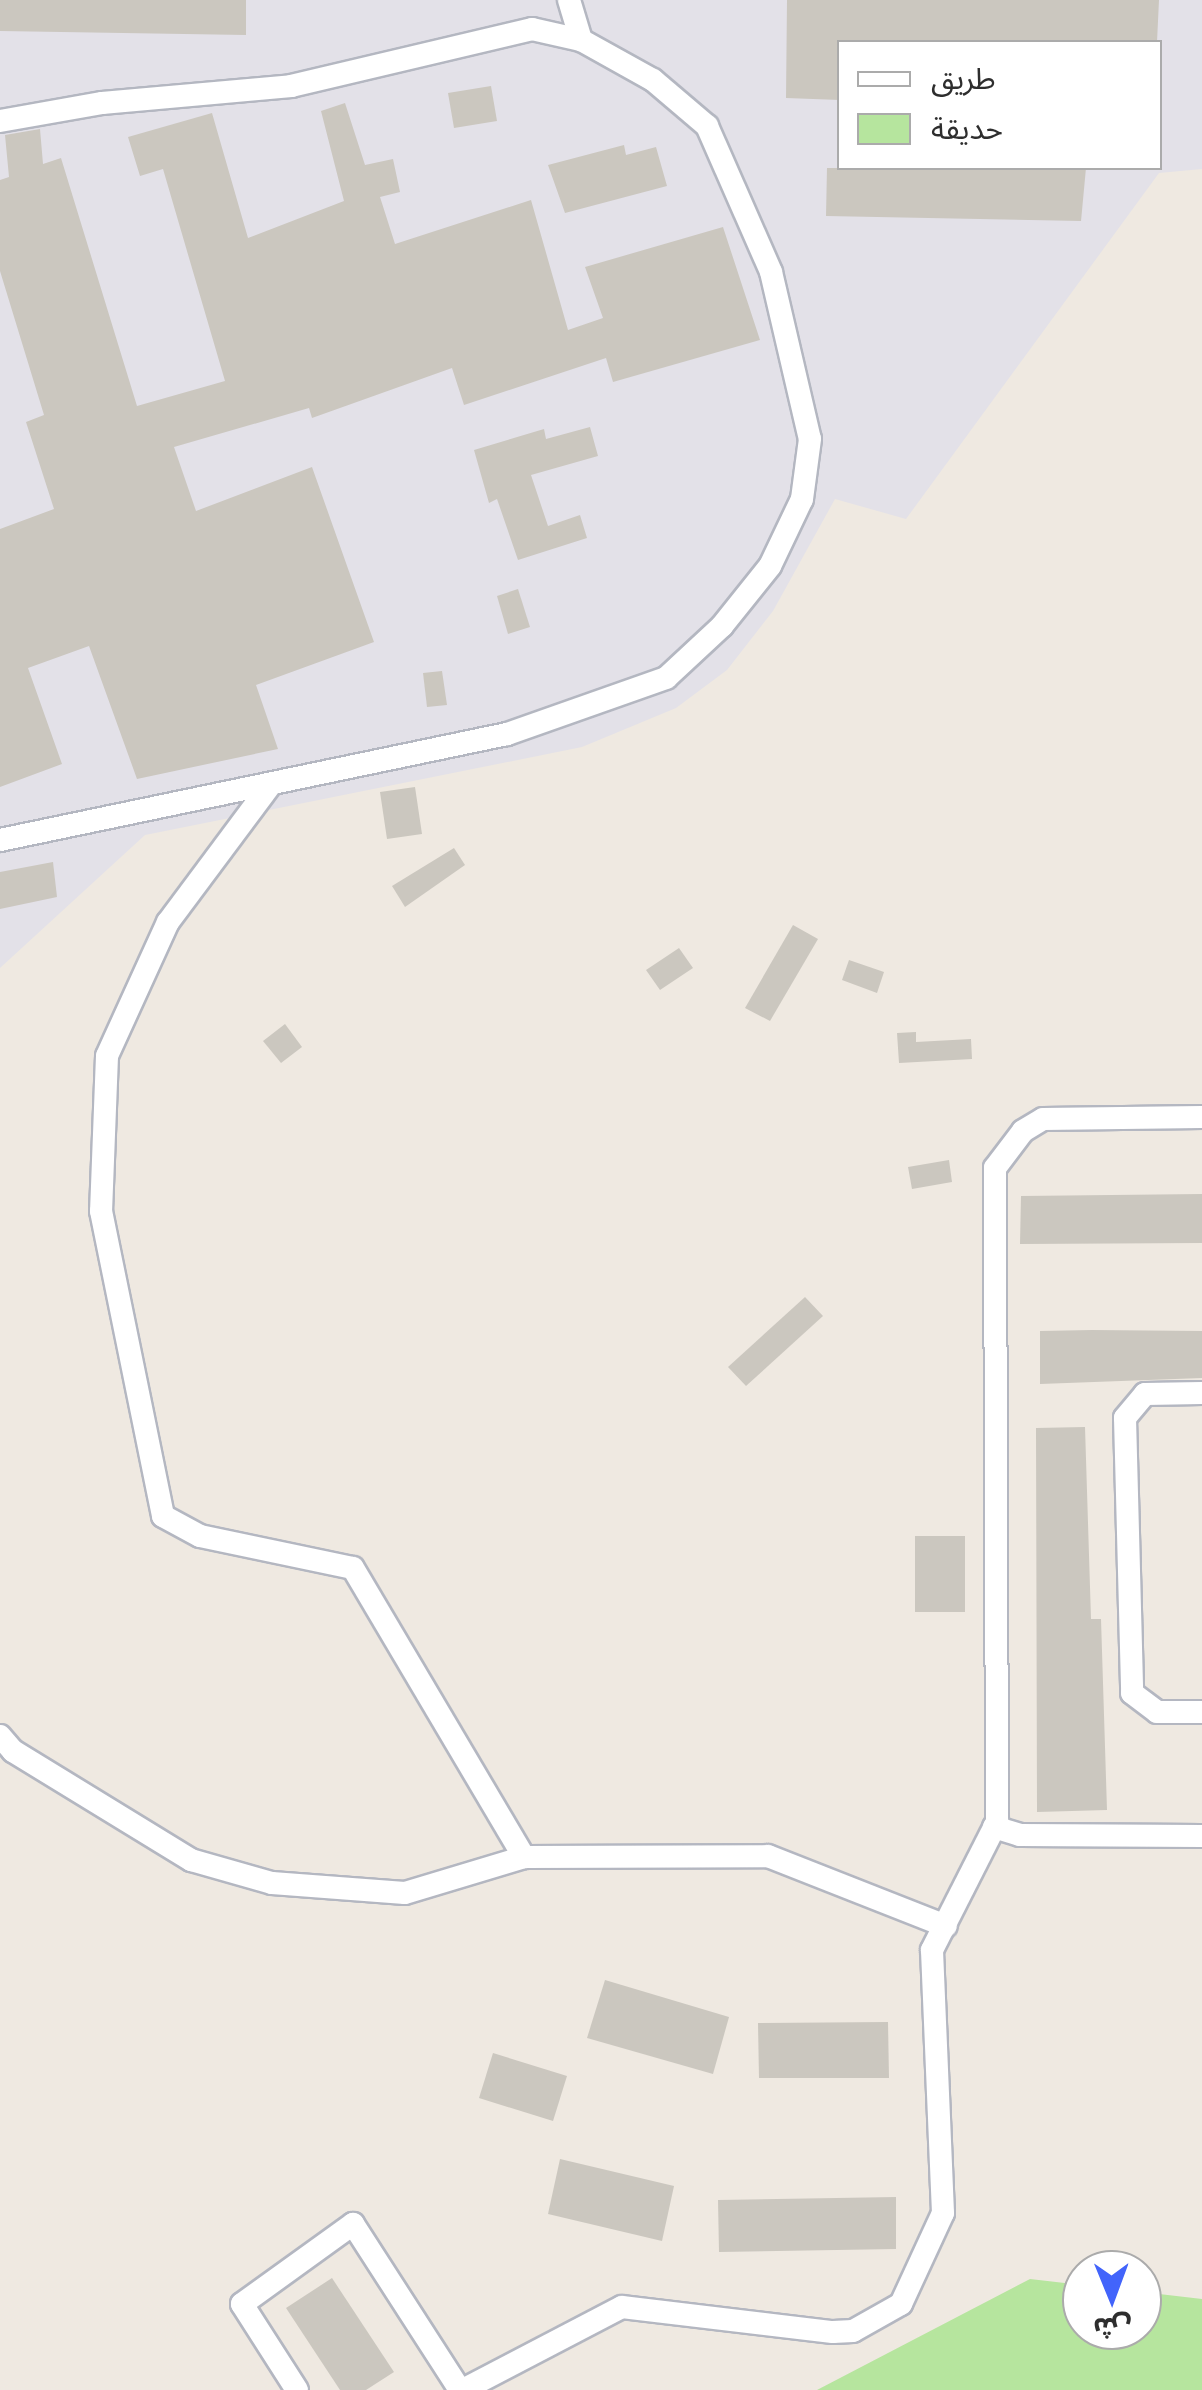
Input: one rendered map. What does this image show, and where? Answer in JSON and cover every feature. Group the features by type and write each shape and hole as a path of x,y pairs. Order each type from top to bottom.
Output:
{"lane":[{"path":"569,0 581,40"},
{"path":"0,121 102,103 291,86 532,29 581,40 653,80 707,126 734,177 771,272 810,439 802,499 770,566 722,626 666,678 507,734 0,840"},
{"path":"271,784 168,922 107,1056 101,1211 162,1516 200,1536 353,1568 524,1858"},
{"path":"297,2390 242,2304 353,2224 462,2390 622,2306 833,2332 853,2331 901,2304 942,2213 932,1950 994,1827 995,1168 1023,1131 1043,1119 1202,1117"},
{"path":"1202,1393 1145,1394 1125,1418 1132,1692 1157,1712 1202,1712"},
{"path":"0,1736 13,1752 191,1860 272,1882 405,1893 524,1858 768,1856 946,1926"},
{"path":"994,1827 1020,1834 1202,1836"}],"shaded area":[{"path":"0,0 1202,0 1202,169 1159,173 906,519 835,499 773,611 727,670 676,708 582,747 145,835 0,968"}],"green space":[{"path":"1030,2279 1062,2283 1062,2350 1162,2350 1162,2294 1202,2299 1202,2390 817,2390"}],"building":[{"path":"0,0 246,0 246,35 0,31"},
{"path":"787,0 1159,0 1157,40 837,40 837,100 786,98"},
{"path":"491,86 497,121 454,128 448,93"},
{"path":"345,103 365,165 393,159 400,192 380,197 395,244 531,200 568,330 603,318 585,267 723,227 760,340 613,382 606,358 464,405 452,368 312,418 309,408 174,447 196,511 312,467 374,642 256,685 278,749 137,779 89,646 28,668 62,764 0,787 0,529 54,509 26,422 44,415 0,271 0,180 9,177 5,135 40,129 43,164 61,158 137,406 225,381 163,169 140,176 128,137 212,113 248,238 344,201 321,111"},
{"path":"624,145 626,155 656,147 667,186 565,213 548,165"},
{"path":"827,168 1086,170 1081,221 826,216"},
{"path":"590,427 598,456 531,475 548,526 580,515 587,538 518,560 497,499 489,503 474,450 544,429 546,439"},
{"path":"518,589 530,627 508,634 497,596"},
{"path":"442,671 447,705 427,707 423,673"},
{"path":"415,787 422,834 387,839 380,792"},
{"path":"454,848 465,865 405,907 392,886"},
{"path":"53,862 57,897 0,909 0,872"},
{"path":"793,925 818,939 770,1021 745,1008"},
{"path":"679,948 693,968 660,990 646,970"},
{"path":"849,960 884,972 877,993 842,980"},
{"path":"285,1024 302,1047 281,1063 263,1041"},
{"path":"916,1032 916,1042 971,1039 972,1059 899,1063 897,1033"},
{"path":"949,1160 952,1182 912,1189 908,1167"},
{"path":"1202,1194 1202,1243 1020,1244 1021,1196"},
{"path":"805,1297 823,1316 746,1386 728,1367"},
{"path":"1040,1331 1202,1331 1202,1378 1040,1384"},
{"path":"1085,1427 1091,1619 1101,1619 1107,1810 1037,1812 1036,1428"},
{"path":"915,1536 965,1536 965,1612 915,1612"},
{"path":"605,1980 729,2017 713,2074 587,2038"},
{"path":"888,2022 889,2078 759,2078 758,2023"},
{"path":"493,2053 567,2076 553,2121 479,2098"},
{"path":"560,2159 674,2186 662,2241 548,2214"},
{"path":"896,2197 896,2249 719,2252 718,2200"},
{"path":"332,2278 394,2372 366,2390 340,2390 286,2308"}]}
